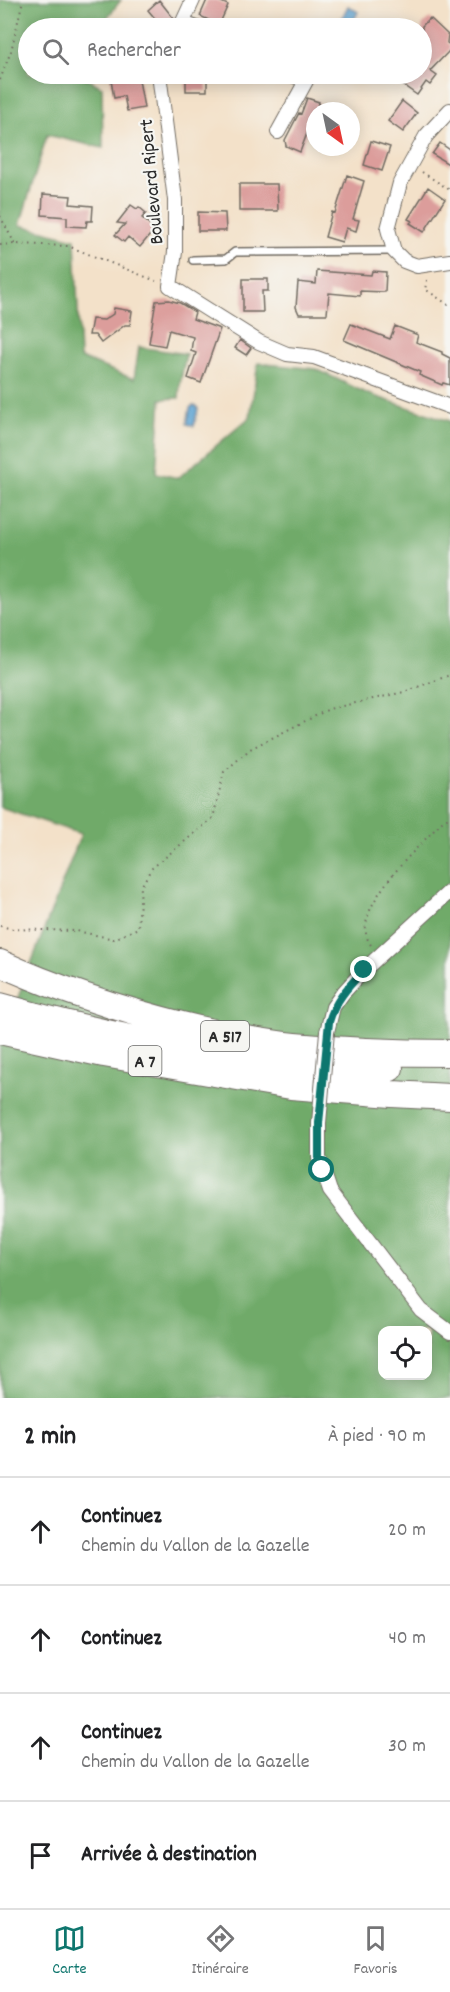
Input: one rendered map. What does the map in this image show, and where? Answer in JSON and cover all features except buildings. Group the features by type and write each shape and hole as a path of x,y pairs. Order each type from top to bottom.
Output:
{"highway":[{"name":"A 517","path":"0,963 115,1008 228,1036 294,1046 450,1053"},
{"name":"A 7","path":"0,1006 120,1036 241,1057 349,1067 450,1069"},
{"name":"A 7","path":"0,1031 104,1054 291,1086 450,1096"},
{"name":"A 517","path":"0,1048 134,1071 291,1086"}],"street":[{"path":"185,18 193,0"},
{"name":"Boulevard Ripert","path":"160,84 175,200 176,252 170,286"},
{"path":"278,132 304,84"},
{"path":"450,110 426,136 399,183 388,229 394,251 404,261 417,266 450,261"},
{"path":"170,286 259,342 287,354 314,357 450,407"},
{"path":"450,891 364,970 333,1007 327,1032 319,1123 319,1158 330,1191 421,1310 450,1332"}],"lane":[{"path":"193,260 226,259 235,252 394,251"}],"path":[{"path":"19,18 23,0"},
{"path":"0,81 11,51 18,21"},
{"path":"410,165 450,190"},
{"path":"0,216 15,244"},
{"path":"0,245 68,246 170,286"},
{"path":"430,265 425,289 450,306"},
{"path":"0,926 13,930 77,931 114,939 138,928 141,887 151,869 213,818 224,772 250,749 329,709 404,692 450,675"},
{"path":"380,957 367,940 365,921 388,878 442,822 450,817"}],"green space":[{"path":"0,0 121,0 107,18 18,18 18,84 96,84 102,87 103,148 47,135 20,225 75,239 80,358 134,379 139,347 186,354 179,398 161,399 156,473 178,478 250,417 258,363 316,369 368,394 450,421 450,876 446,900 450,899 450,1398 0,1398 0,1044 81,834 0,807"}],"water":[{"path":"348,6 358,12 355,18 342,18"},
{"path":"192,406 197,406 198,409 194,426 187,424"}],"route":[{"path":"322,1170 318,1145 319,1123 329,1022 333,1007 364,970"}]}
